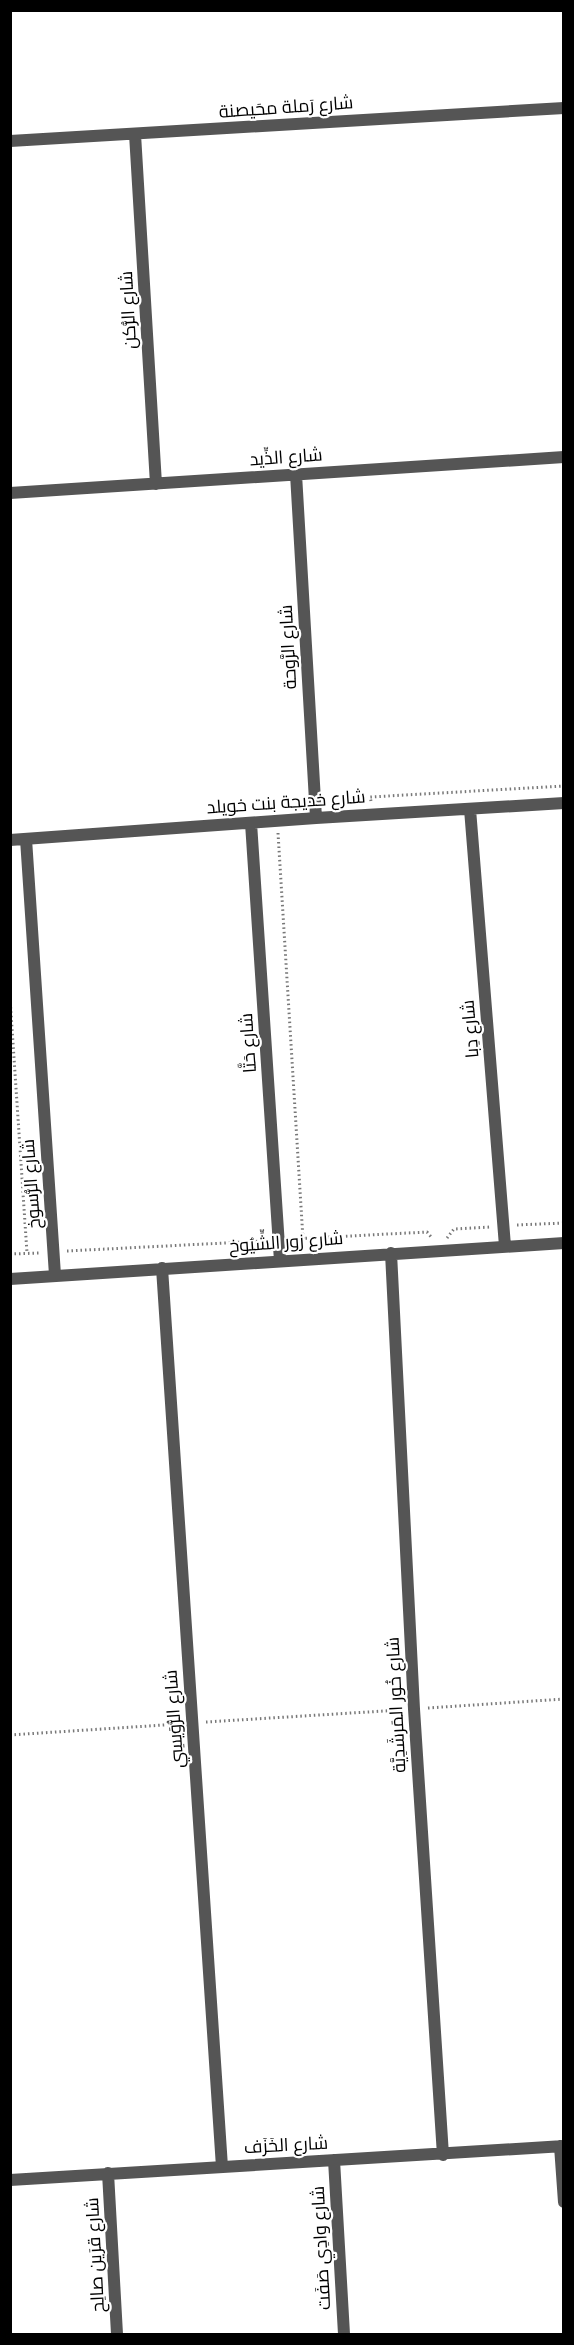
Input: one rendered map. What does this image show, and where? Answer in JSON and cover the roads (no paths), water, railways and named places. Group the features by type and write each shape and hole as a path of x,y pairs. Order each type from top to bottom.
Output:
{"street":[{"name":"شارع رَملة محَيصنة","path":"10,141 564,108"},
{"name":"شارع الرُّكن","path":"135,134 156,484"},
{"name":"شارع الذِّيد","path":"10,492 564,457"},
{"name":"شارع الرَّوحة","path":"296,474 316,818"},
{"name":"شارع خديجة بنت خويلد","path":"10,840 371,814 564,803"},
{"name":"شارع دِبا","path":"470,809 505,1246"},
{"name":"شارع حَتَّا","path":"251,823 280,1261"},
{"name":"شارع الرُّسوخ","path":"26,839 55,1275"},
{"name":"شارع زور الشِّيُوخ","path":"10,1279 564,1243"},
{"name":"شارع خُور المَرشَدِيَّة","path":"391,1254 414,1709 443,2155"},
{"name":"شارع الرُّوَيسِي","path":"162,1268 222,2167"},
{"name":"شارع الخَزَف","path":"10,2180 562,2146"},
{"path":"562,2146 564,2202"},
{"name":"شارع وادِي صَفَت","path":"334,2160 344,2334"},
{"name":"شارع قرَين صالِح","path":"108,2173 117,2334"}]}
